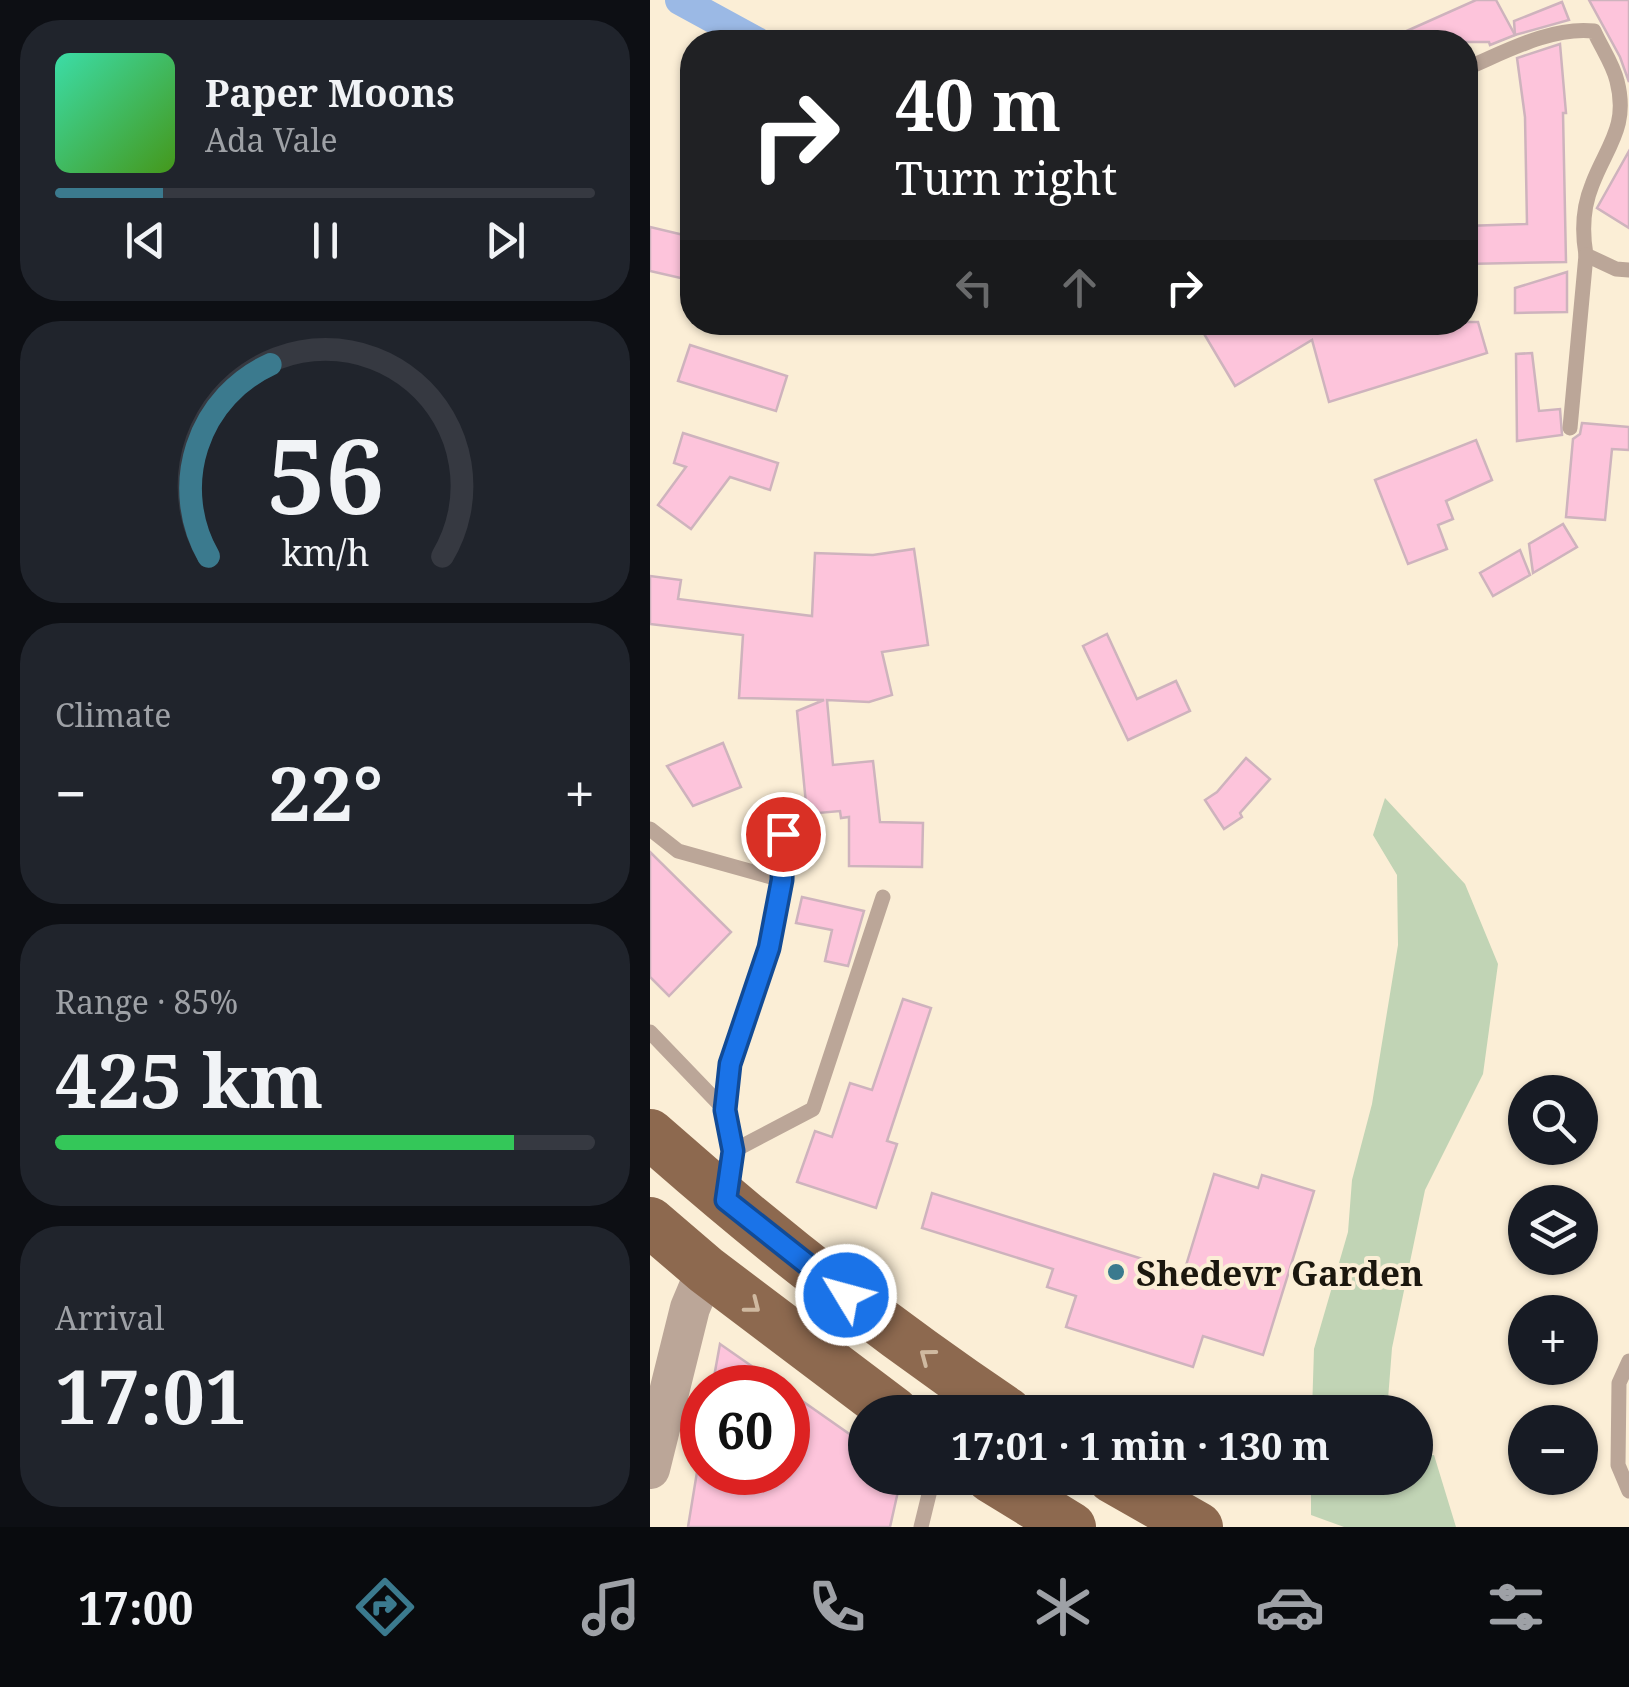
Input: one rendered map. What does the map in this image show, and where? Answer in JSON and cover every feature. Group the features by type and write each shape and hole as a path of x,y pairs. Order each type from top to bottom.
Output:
{"main road":[{"path":"650,1134 860,1306 983,1395"},
{"path":"650,1222 706,1270 871,1395"},
{"path":"1019,1495 1071,1527"},
{"path":"1142,1495 1198,1527"}],"street":[{"path":"650,1469 690,1308 706,1270"}],"lane":[{"path":"1478,63 1518,46 1577,29 1594,32 1617,78 1621,106 1612,148 1591,186 1584,221 1586,255 1570,428"},
{"path":"1586,255 1616,269 1629,270"},
{"path":"650,828 678,851 782,880"},
{"path":"726,1200 733,1151 725,1110 730,1064 769,948 782,880 783,834"},
{"path":"733,1151 813,1109 884,897"},
{"path":"650,1032 725,1110"},
{"path":"1629,1361 1619,1383 1618,1465 1629,1490"},
{"path":"921,1527 929,1495"}],"green space":[{"path":"1385,798 1465,884 1498,964 1483,1074 1425,1190 1392,1348 1388,1395 1313,1395 1314,1349 1348,1232 1352,1180 1372,1104 1398,945 1397,875 1373,835"},
{"path":"1433,1455 1456,1527 1344,1527 1311,1515 1311,1495 1433,1495"}],"building":[{"path":"1476,0 1496,0 1515,35 1490,45 1478,42 1478,30 1409,30"},
{"path":"1589,0 1629,0 1629,82 1620,57"},
{"path":"1562,2 1569,20 1515,35 1514,21"},
{"path":"1560,44 1566,113 1566,262 1478,264 1478,226 1527,224 1525,117 1517,58"},
{"path":"1629,151 1629,228 1597,208"},
{"path":"650,227 680,234 680,278 650,271"},
{"path":"1567,272 1567,312 1515,313 1515,288"},
{"path":"1478,322 1487,353 1329,402 1312,340 1235,386 1205,335 1478,335"},
{"path":"690,345 787,376 776,411 678,381"},
{"path":"1532,353 1539,411 1560,409 1562,435 1517,441 1516,354"},
{"path":"1582,423 1629,427 1629,450 1612,449 1605,520 1566,517 1573,439 1580,434"},
{"path":"683,433 778,463 770,490 730,477 691,529 658,505 686,467 674,463"},
{"path":"1476,440 1492,480 1446,501 1453,519 1438,525 1447,549 1408,564 1375,480"},
{"path":"1563,524 1577,547 1533,573 1529,544"},
{"path":"914,549 928,645 882,652 892,695 869,702 827,700 833,765 873,761 880,822 923,823 922,867 849,866 849,817 841,818 840,811 807,814 797,711 824,700 739,698 743,635 650,624 650,576 681,580 678,599 812,616 815,553 873,555"},
{"path":"1520,550 1530,575 1493,596 1480,573"},
{"path":"1107,634 1137,699 1176,681 1190,711 1128,740 1083,646"},
{"path":"723,743 741,787 693,806 667,766"},
{"path":"1246,758 1270,779 1240,813 1242,817 1224,829 1205,800"},
{"path":"650,852 731,932 669,996 650,977"},
{"path":"802,897 864,911 848,966 825,961 832,930 796,923"},
{"path":"903,999 931,1008 887,1141 897,1144 876,1208 797,1182 815,1131 832,1137 850,1083 872,1090"},
{"path":"1214,1174 1258,1188 1262,1175 1314,1191 1263,1355 1203,1336 1193,1367 1066,1327 1076,1296 1047,1287 1053,1269 922,1228 932,1193 1184,1272"},
{"path":"720,1344 750,1365 716,1365"},
{"path":"810,1406 848,1433 848,1495 897,1495 890,1527 688,1527 693,1495 810,1495"}],"waterway":[{"path":"680,0 735,30"}],"place":[{"name":"Shedevr Garden","path":"1116,1272"}],"route":[{"path":"783,834 782,880 769,948 730,1064 725,1110 733,1151 726,1200 846,1295"}]}
